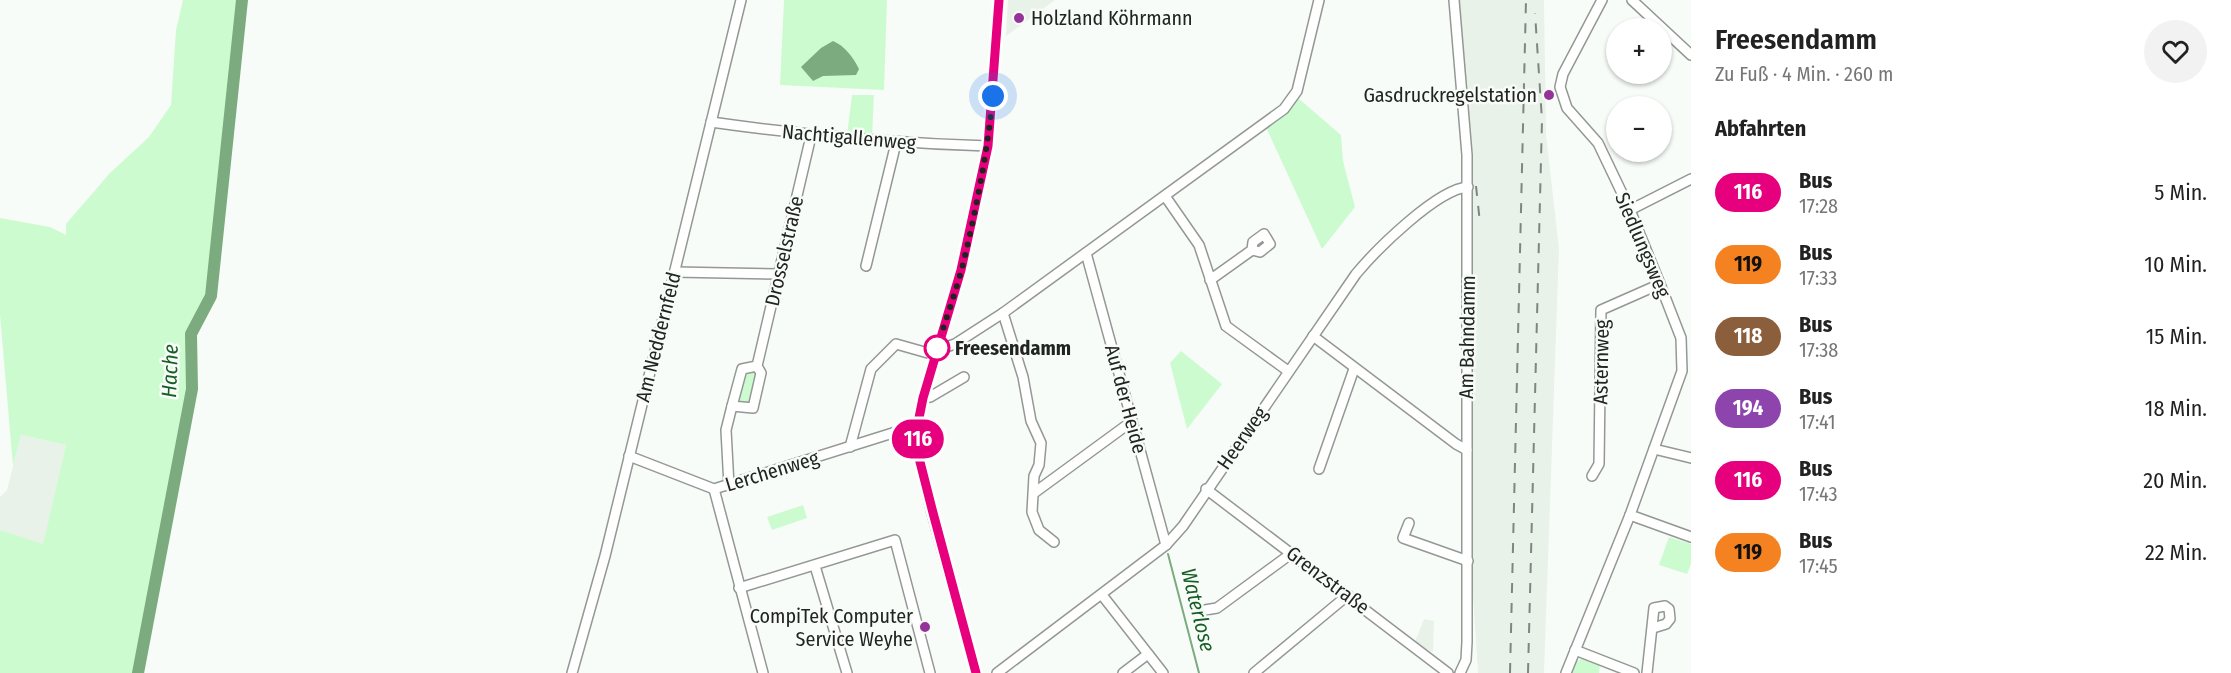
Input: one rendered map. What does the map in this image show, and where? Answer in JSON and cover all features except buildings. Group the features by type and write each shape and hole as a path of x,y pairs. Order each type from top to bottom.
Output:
{"street":[{"name":"Am Neddernfeld","path":"572,673 629,456 741,0"},
{"path":"976,673 918,454 917,428 923,398 961,270 988,146 999,0"},
{"path":"850,447 871,369 896,344 936,352 954,344 1003,313 1292,101 1319,0"},
{"name":"Am Bahndamm","path":"1454,0 1468,188 1468,561 1466,660 1460,673"},
{"name":"Siedlungsweg","path":"1566,673 1686,373 1681,338 1630,210 1598,143 1568,108 1560,87 1563,74 1602,0"},
{"path":"1632,0 1691,56"},
{"name":"Nachtigallenweg","path":"711,122 811,136 896,143 988,146"},
{"name":"Drosselstraße","path":"732,406 753,408 761,373 757,366 811,136"},
{"path":"866,266 896,143"},
{"path":"1630,210 1691,179"},
{"name":"Heerweg","path":"997,673 1166,545 1313,336 1379,247 1433,205 1459,188 1468,188"},
{"path":"1165,196 1194,235 1226,326 1288,371"},
{"path":"1210,280 1252,250"},
{"name":"Auf der Heide","path":"1086,253 1166,545"},
{"path":"675,272 778,274"},
{"name":"Asternweg","path":"1592,476 1599,464 1601,310 1660,284"},
{"path":"1003,313 1023,378 1031,421 1041,443 1039,465 1034,476 1032,512 1039,530 1054,542"},
{"path":"1313,336 1354,369 1467,450"},
{"path":"729,486 726,430 742,369 757,366"},
{"path":"1319,469 1354,369"},
{"path":"923,398 930,397 964,377"},
{"path":"1034,493 1131,422"},
{"name":"Lerchenweg","path":"629,456 714,489 898,431 917,428"},
{"path":"1654,449 1691,458"},
{"path":"714,489 763,673"},
{"name":"Grenzstraße","path":"1206,489 1446,673"},
{"path":"1630,514 1691,537"},
{"path":"1409,523 1404,538 1468,561"},
{"path":"739,588 895,540 930,673"},
{"path":"1205,610 1217,608 1292,553"},
{"path":"815,566 847,673"},
{"path":"1102,595 1163,673"},
{"path":"1254,673 1348,596"},
{"path":"1647,673 1653,628"},
{"path":"1575,650 1634,673"},
{"path":"1123,673 1148,654"}],"shaded area":[{"path":"183,0 237,0 206,295 187,331 188,388 134,673 0,673 0,530 43,544 66,445 21,435 13,466 0,315 0,218 50,227 66,235 66,224 110,173 149,137 171,105 176,30"},
{"path":"784,0 887,0 884,90 780,85"},
{"name":"Holzland Köhrmann","path":"1008,0 1055,0 1006,36"},
{"path":"1458,0 1544,0 1546,134 1559,249 1544,673 1478,673 1473,596 1472,475 1469,440 1471,225"},
{"path":"833,41 845,49 854,60 859,69 856,75 823,76 813,81 801,67 821,48"},
{"path":"852,95 874,95 872,137 847,135"},
{"path":"1298,98 1341,135 1343,161 1355,207 1322,249 1265,125"},
{"path":"1181,351 1222,384 1187,429 1170,363"},
{"path":"756,367 760,373 753,406 734,404 743,370"},
{"path":"21,435 66,445 43,545 0,530 0,497 7,490"},
{"path":"803,505 807,518 772,530 767,517"},
{"path":"1669,537 1691,544 1691,564 1687,574 1659,565"},
{"path":"1424,619 1434,621 1433,652 1426,649 1426,653 1414,644"},
{"path":"1584,657 1600,664 1599,673 1571,673 1576,662"}],"waterway":[{"name":"Hache","path":"138,673 192,389 191,334 211,296 242,0"},
{"name":"Waterlose","path":"1168,554 1199,673"}],"railway":[{"path":"1510,673 1526,0"},
{"path":"1528,673 1542,120 1535,13"},
{"path":"1476,186 1480,223"}],"bus line":[{"name":"116","path":"976,673 918,454 917,428 938,344 961,270 988,146 999,0"}],"place":[{"name":"Holzland Köhrmann","path":"1019,18"},
{"name":"Gasdruckregelstation","path":"1549,95"},
{"name":"Freesendamm","path":"937,348"},
{"name":"CompiTek Computer Service Weyhe","path":"925,627"}],"route":[{"path":"937,348 937,350 961,270 971,225 988,146 993,96"}]}
